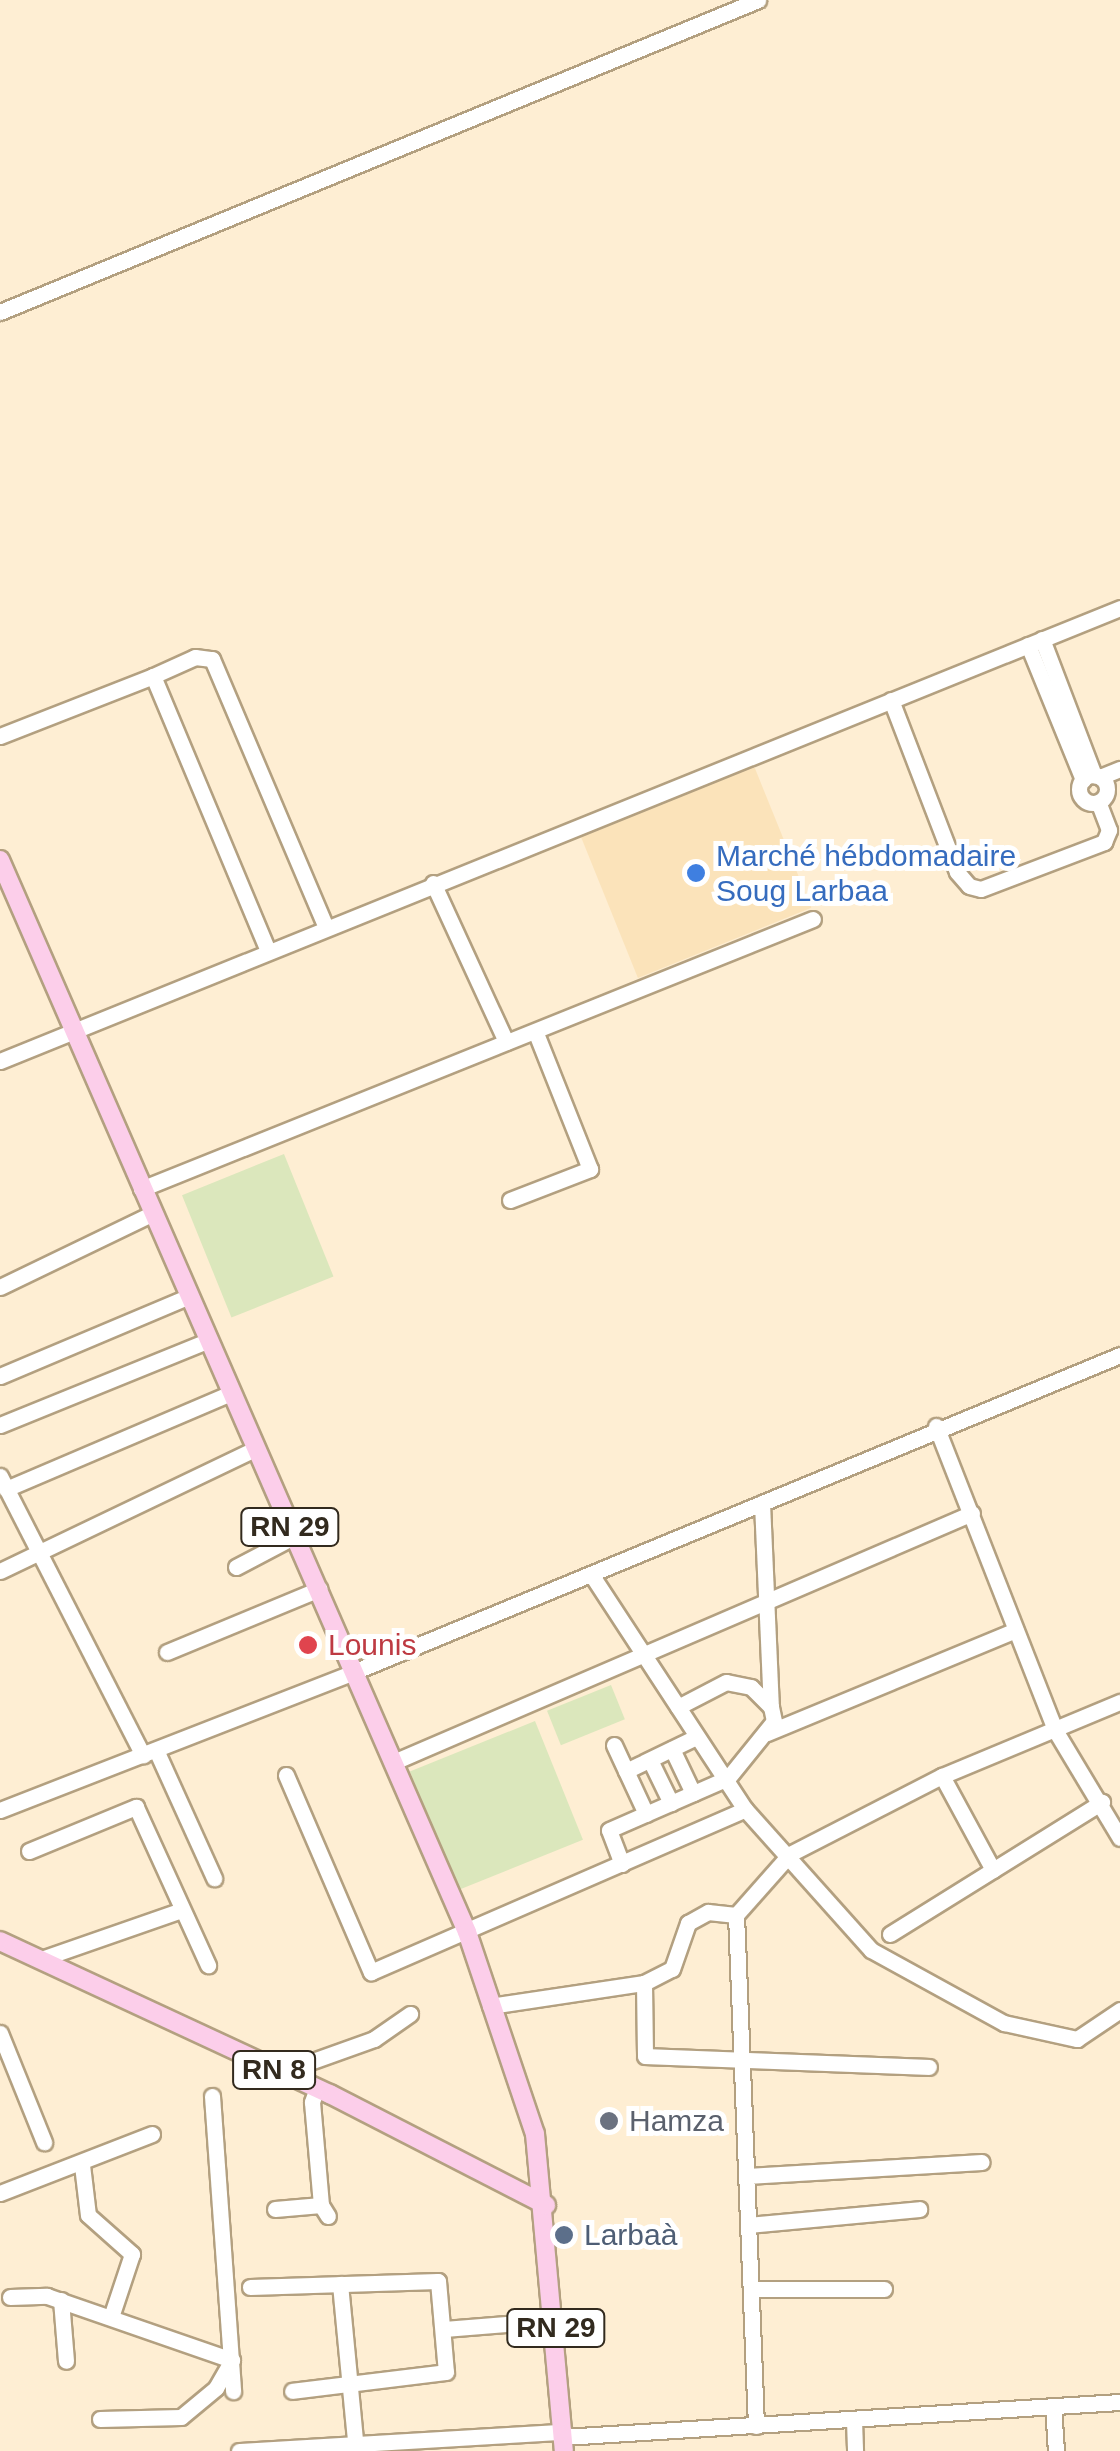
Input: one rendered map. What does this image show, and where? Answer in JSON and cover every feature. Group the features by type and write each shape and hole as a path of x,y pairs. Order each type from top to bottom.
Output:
{"main road":[{"name":"RN 29","path":"0,860 186,1298 396,1761 467,1932 535,2134 546,2205 563,2440"},
{"name":"RN 8","path":"0,1940 317,2088 546,2205"}],"street":[{"path":"0,312 758,0"},
{"path":"0,1061 70,1028 1120,608"},
{"path":"891,700 957,872 976,889 1104,842 1109,830 1100,786 1035,642"},
{"path":"0,736 196,657 212,658 326,928"},
{"path":"153,676 268,951"},
{"path":"1100,786 1120,769"},
{"path":"433,884 506,1042"},
{"path":"141,1189 814,919"},
{"path":"510,1200 590,1169 536,1032"},
{"path":"0,1287 150,1214"},
{"path":"0,1376 186,1298"},
{"path":"0,1425 207,1341"},
{"path":"0,1810 356,1672 762,1504 936,1426 1120,1355"},
{"path":"214,1878 3,1482 230,1393"},
{"path":"936,1426 1055,1730 1102,1802 1120,1838"},
{"path":"0,1571 38,1548 255,1450"},
{"path":"762,1504 771,1707 767,1732"},
{"path":"396,1761 972,1513"},
{"path":"236,1567 295,1536"},
{"path":"590,1574 646,1653 745,1809 790,1854 871,1950 1004,2024 1077,2039 1120,2010"},
{"path":"167,1652 318,1589"},
{"path":"622,1864 609,1830 728,1778 767,1732 1016,1630"},
{"path":"678,1707 726,1682 751,1687 771,1707"},
{"path":"756,2426 736,1914 790,1854 942,1776 1120,1702"},
{"path":"626,1771 696,1737"},
{"path":"614,1745 646,1814"},
{"path":"672,1748 694,1793"},
{"path":"650,1760 671,1803"},
{"path":"286,1774 370,1972 745,1809"},
{"path":"942,1776 993,1870"},
{"path":"890,1934 1102,1802"},
{"path":"29,1851 136,1807 208,1964"},
{"path":"41,1959 182,1910"},
{"path":"490,2006 644,1983 672,1969 688,1923 708,1912 736,1914"},
{"path":"644,1983 645,2056 929,2067"},
{"path":"279,2073 374,2039 410,2014"},
{"path":"0,2034 7,2073 44,2142"},
{"path":"275,2208 324,2210 312,2102 317,2088"},
{"path":"212,2096 234,2390"},
{"path":"82,2165 152,2134"},
{"path":"0,2194 75,2161 82,2165"},
{"path":"746,2176 982,2162"},
{"path":"82,2165 88,2215 132,2254 111,2316"},
{"path":"748,2225 919,2209"},
{"path":"250,2287 438,2281 446,2372 292,2390"},
{"path":"340,2284 355,2448"},
{"path":"751,2289 884,2289"},
{"path":"10,2297 62,2300 232,2360"},
{"path":"62,2300 66,2361"},
{"path":"444,2329 556,2320"},
{"path":"100,2419 180,2417 216,2388 232,2360"},
{"path":"239,2451 563,2440 1120,2402"},
{"path":"1053,2406 1056,2451"},
{"path":"854,2420 855,2451"},
{"path":"662,2432 664,2451"}],"shaded area":[{"name":"Marché hébdomadaire Soug Larbaa","path":"754,766 811,908 638,978 581,836"}],"green space":[{"path":"284,1154 333,1276 231,1318 182,1195"},
{"path":"611,1685 625,1719 561,1745 547,1711"},
{"path":"535,1721 583,1840 458,1890 410,1772"}],"place":[{"name":"Marché hébdomadaire Soug Larbaa","path":"696,873"},
{"name":"Lounis","path":"308,1645"},
{"name":"Hamza","path":"609,2121"},
{"name":"Larbaà","path":"564,2235"}]}
